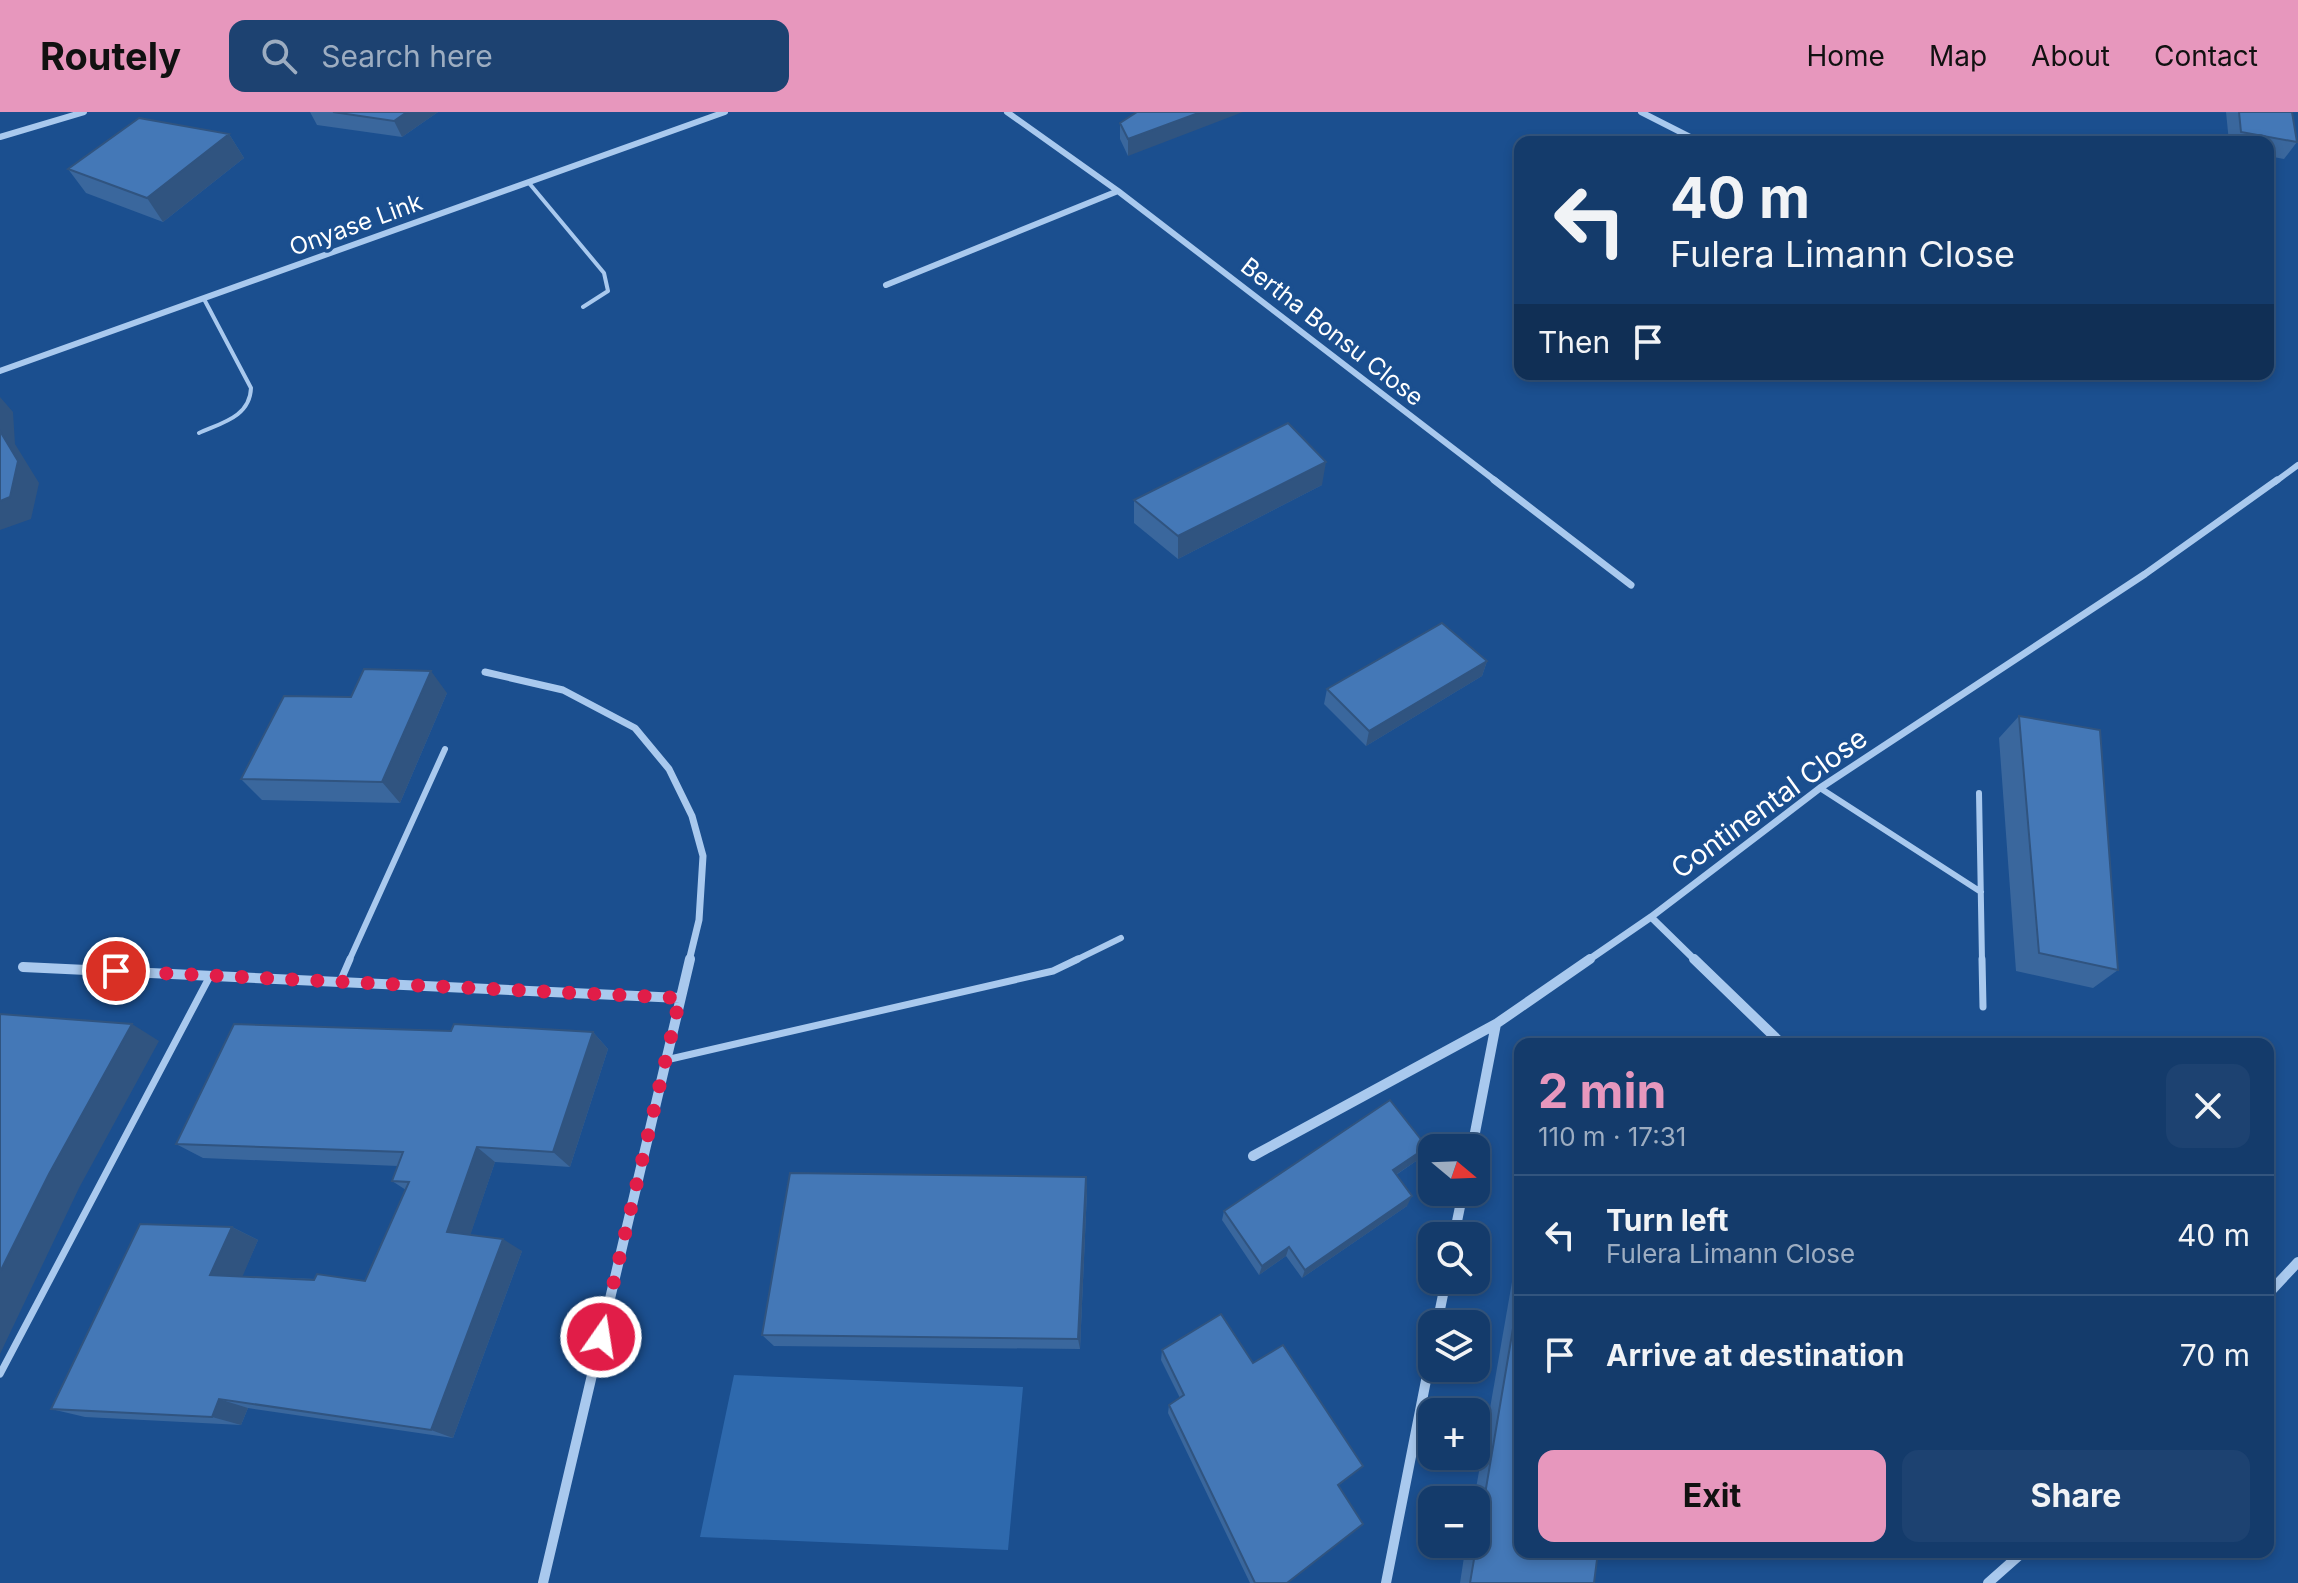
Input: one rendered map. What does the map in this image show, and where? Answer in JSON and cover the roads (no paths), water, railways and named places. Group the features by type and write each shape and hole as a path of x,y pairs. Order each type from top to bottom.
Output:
{"street":[{"path":"0,137 84,112"},
{"name":"Onyase Link","path":"0,371 725,112"},
{"name":"Bertha Bonsu Close","path":"1007,112 1118,191 1631,585"},
{"path":"1641,112 1688,136"},
{"path":"886,285 1118,191"},
{"name":"Continental Close","path":"1253,1156 1496,1024 1651,917 1820,788 2145,574 2298,465"},
{"path":"485,672 563,690 635,728 669,769 692,816 703,856 699,920 543,1583"},
{"path":"1651,917 1776,1038"},
{"path":"23,967 680,998"},
{"path":"1475,1134 1496,1024"},
{"path":"2274,1288 2298,1262"},
{"path":"1386,1583 1426,1382"},
{"path":"1988,1583 2016,1558"}],"lane":[{"path":"529,183 604,273 608,291 583,307"},
{"path":"199,433 246,411 252,398 251,388 204,299"},
{"path":"340,982 445,749"},
{"path":"1820,788 1981,892"},
{"path":"1979,793 1983,1007"},
{"path":"666,1060 1053,971 1121,938"},
{"path":"0,1374 210,976"}]}
